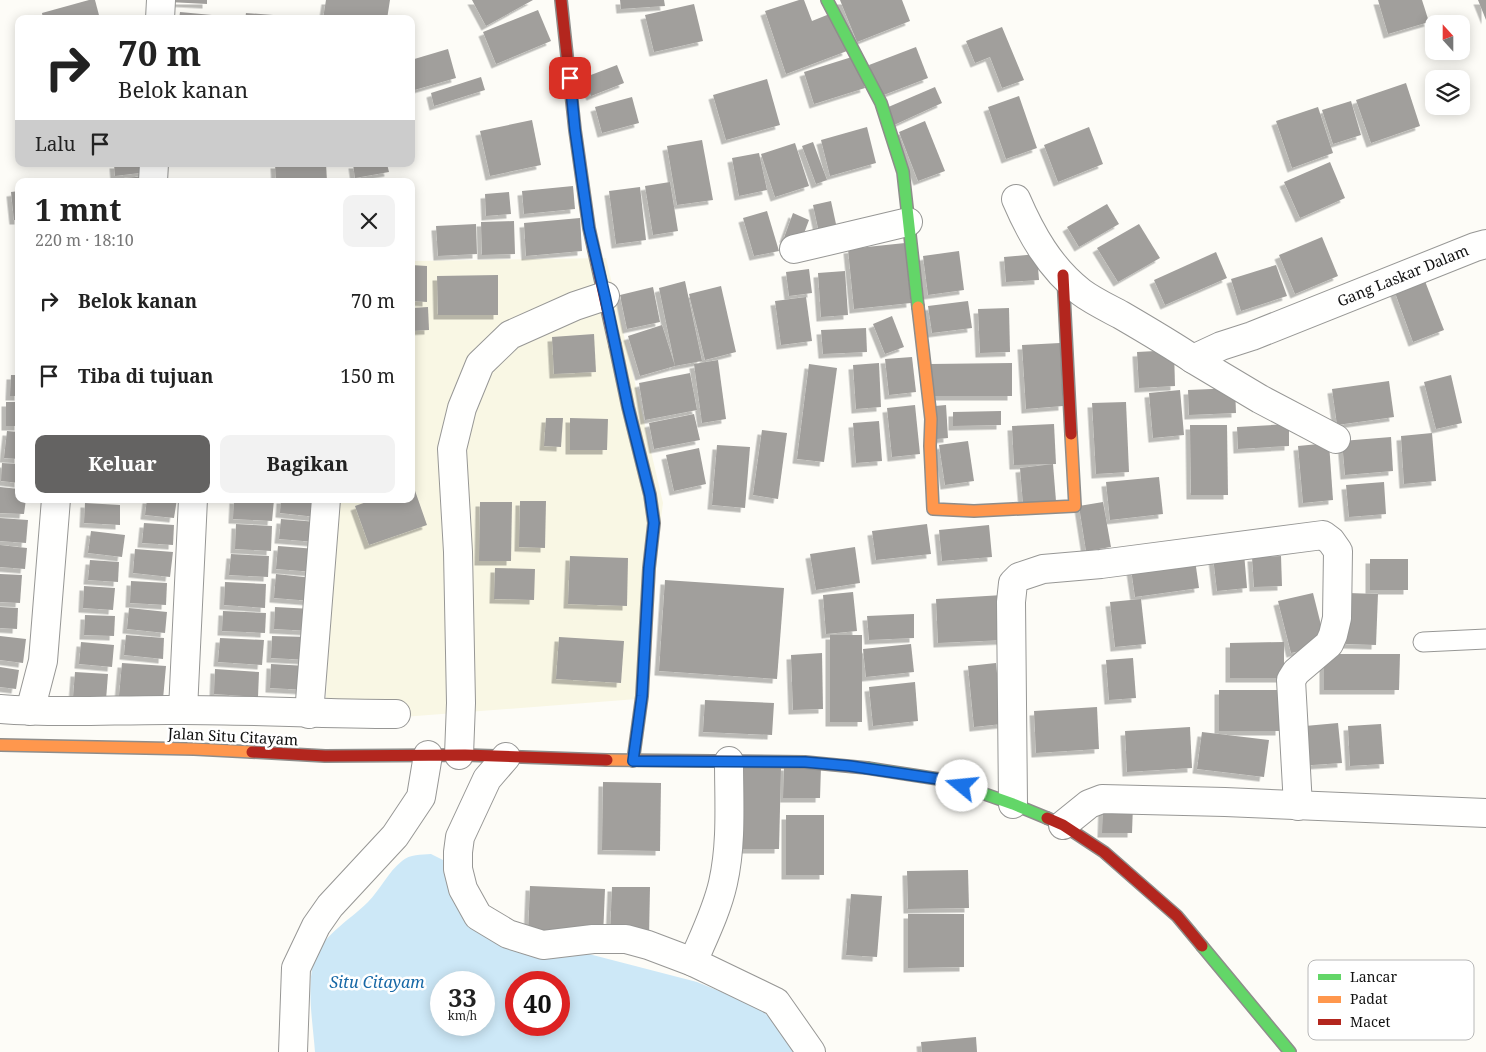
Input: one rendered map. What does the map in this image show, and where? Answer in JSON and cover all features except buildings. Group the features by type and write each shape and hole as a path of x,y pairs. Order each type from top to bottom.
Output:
{"street":[{"path":"160,15 161,0"},
{"path":"561,0 575,130 589,228 628,407 650,495 654,523 649,568 642,696 633,761"},
{"path":"827,0 881,103 903,172 931,419 930,446 933,509 974,511 1075,506 1063,275"},
{"path":"1016,199 1027,225 1042,250 1063,275 1082,293 1154,334 1260,399 1336,439"},
{"path":"794,249 908,222"},
{"name":"Gang Laskar Dalam","path":"1193,359 1221,346 1252,336 1486,244"},
{"path":"462,755 458,552 452,449 462,408 480,364 510,335 575,306 605,296"},
{"path":"30,711 43,661 56,503"},
{"path":"183,710 193,503"},
{"path":"309,714 326,503"},
{"path":"1013,804 1011,602 1013,583 1019,576 1043,569 1101,564 1323,535 1331,541 1338,552 1337,618 1330,644 1296,672 1291,680 1298,806"},
{"path":"0,709 30,711 183,710 309,714 396,714"},
{"name":"Jalan Situ Citayam","path":"0,745 194,749 325,756 462,755 633,761 805,762 850,766 945,780 1013,804 1063,825 1104,852 1177,916 1290,1052"},
{"path":"293,1052 296,968 316,926 330,906 395,836 421,797 428,755"},
{"path":"501,756 487,779 466,823 459,844 458,870 462,889 478,916 508,934 543,945 593,939 626,940 648,945 693,962 776,1002 810,1052"},
{"path":"693,962 713,915 723,884 729,846 729,761"},
{"path":"1063,825 1089,804 1102,799 1486,813"}],"lane":[{"path":"1424,642 1486,639"}],"shaded area":[{"path":"606,258 663,503 637,699 325,723 334,503 415,503 415,261"}],"water":[{"name":"Situ Citayam","path":"431,854 443,860 451,871 470,911 585,953 697,982 756,1006 783,1028 802,1052 315,1052 310,985 316,954 328,938 372,897 397,865 408,857"}],"traffic: fast":[{"path":"827,0 881,103 903,172 918,307"},
{"path":"867,768 945,780 1047,818"},
{"path":"1202,946 1290,1052"}],"traffic: slow":[{"path":"918,307 931,419 930,446 933,509 974,511 1075,506 1071,434"},
{"path":"615,345 650,495 654,523 649,568 642,696 633,761"},
{"path":"0,745 252,752"},
{"path":"607,760 805,762 867,768"}],"traffic: jam":[{"path":"561,0 575,130 589,228 615,345"},
{"path":"1063,275 1071,434"},
{"path":"252,752 325,756 465,755 607,760"},
{"path":"1047,818 1063,825 1104,852 1177,916 1202,946"}],"route":[{"path":"570,78 575,130 589,228 628,407 650,495 654,523 649,568 642,696 633,761 805,762 850,766 945,780 962,786"}]}
